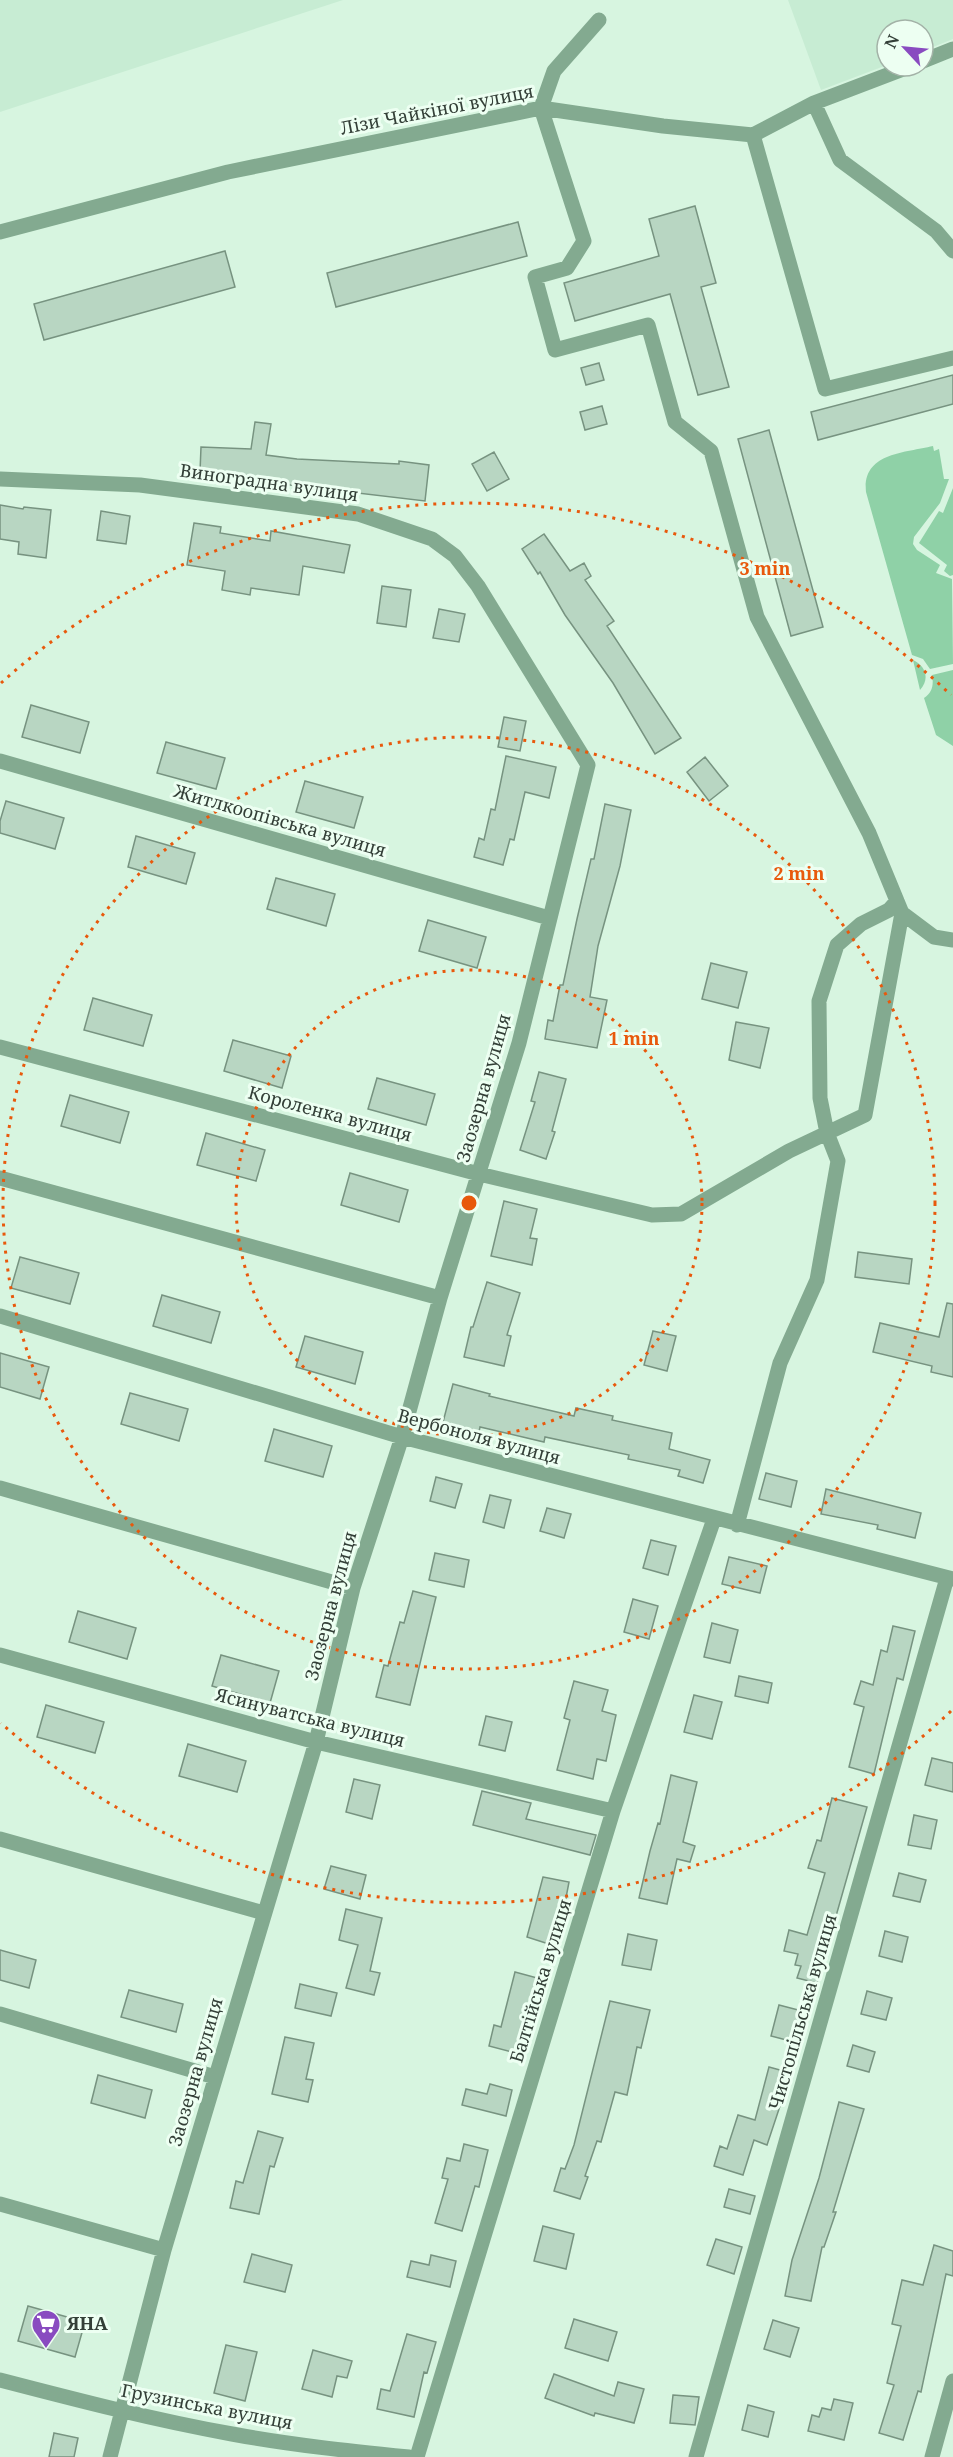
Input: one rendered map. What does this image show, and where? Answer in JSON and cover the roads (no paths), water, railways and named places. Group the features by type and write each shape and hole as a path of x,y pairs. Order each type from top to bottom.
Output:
{"street":[{"path":"599,20 554,71 541,108 584,241 567,268 535,277 555,350 648,324 675,422 711,452 757,617 869,833 900,907 934,937 953,940"},
{"path":"935,57 953,50"},
{"path":"880,78 814,104 753,135 825,389 953,358"},
{"path":"814,104 840,160 936,231 953,251"},
{"name":"Лізи Чайкіної вулиця","path":"0,232 228,172 541,108 663,126 753,135"},
{"name":"Виноградна вулиця","path":"0,479 140,485 347,512 432,539 455,556 478,586 588,765"},
{"name":"Житлкоопівська вулиця","path":"0,761 549,918"},
{"name":"Заозерна вулиця","path":"110,2457 164,2250 316,1742 353,1588 402,1437 440,1298 519,1043 588,765"},
{"path":"737,1525 780,1363 817,1280 838,1161 827,1133 820,1098 819,1001 837,945 861,924 900,907"},
{"name":"Короленка вулиця","path":"0,1047 479,1174 652,1215 681,1214 789,1151 865,1115 900,907"},
{"path":"0,1178 440,1298"},
{"name":"Вербоноля вулиця","path":"0,1316 402,1437 950,1579"},
{"path":"0,1488 353,1588"},
{"name":"Балтійська вулиця","path":"417,2457 613,1811 714,1519"},
{"name":"Чистопільська вулиця","path":"696,2457 950,1579"},
{"name":"Ясинуватська вулиця","path":"0,1655 316,1742 613,1811"},
{"path":"0,1839 264,1913"},
{"path":"0,2014 215,2077"},
{"path":"0,2204 164,2250"},
{"name":"Грузинська вулиця","path":"0,2380 122,2412 231,2434 303,2446 409,2457"},
{"path":"932,2457 953,2381"}],"place":[{"name":"ЯНА","path":"46,2350"}]}
